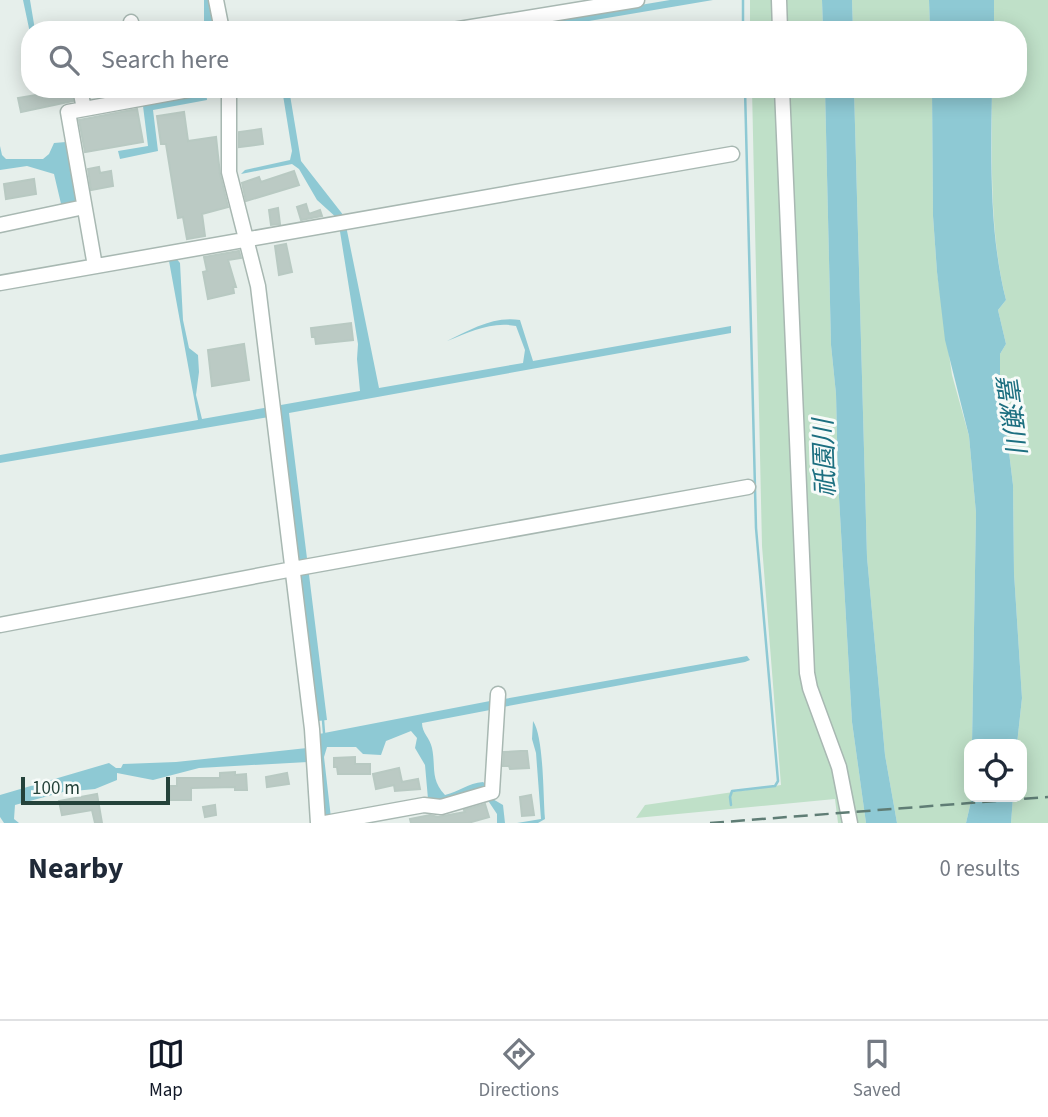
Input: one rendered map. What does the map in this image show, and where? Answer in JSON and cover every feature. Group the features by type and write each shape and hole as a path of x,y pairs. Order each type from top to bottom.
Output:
{"street":[{"path":"216,0 220,21"},
{"path":"508,21 637,0"},
{"path":"779,0 780,21"},
{"path":"82,98 84,110"},
{"path":"95,266 68,113 130,98"},
{"path":"229,98 229,172 258,286 274,419 300,568 318,823"},
{"path":"782,98 807,673 839,766 850,823"},
{"path":"0,283 732,154"},
{"path":"0,225 85,207"},
{"path":"0,625 748,487"},
{"path":"325,823 424,805 441,807 492,792 498,701"}],"green space":[{"path":"750,0 822,0 823,21 750,21"},
{"path":"852,0 929,0 930,21 853,21"},
{"path":"994,0 1048,0 1048,823 1011,823 1013,802 1027,802 1027,739 1018,739 1022,698 1014,573 1013,485 1000,378 1000,354 1006,344 998,310 1006,300 994,222 992,169 992,98 1027,98 1027,21 994,21"},
{"path":"752,98 825,98 831,345 836,394 838,480 852,722 866,823 838,823 835,799 636,818 645,805 781,785 762,546"},
{"path":"854,98 932,98 933,216 937,272 952,375 969,436 976,513 972,739 964,739 964,802 971,802 966,823 897,823 885,755 867,557"}],"water":[{"path":"23,0 30,0 34,21 27,21"},
{"path":"204,0 210,0 214,21 204,21"},
{"path":"670,0 713,0 589,21 545,21"},
{"path":"822,0 852,0 853,21 823,21"},
{"path":"929,0 994,0 994,21 930,21"},
{"path":"183,98 207,98 153,110 158,151 120,159 118,151 148,146 143,106"},
{"path":"283,98 290,98 301,161 344,216 379,388 523,363 525,350 516,326 490,326 447,341 500,320 520,320 533,361 731,326 731,333 289,413 327,720 318,721 281,415 0,463 0,455 198,420 169,261 175,257 180,263 183,320 189,348 198,355 196,395 202,419 360,391 358,344 338,219 317,200 299,169 292,164 241,174 245,170 290,160 292,151"},
{"path":"825,98 854,98 867,557 885,755 897,823 866,823 852,722 838,480 836,394 831,345"},
{"path":"932,98 992,98 994,222 1000,275 1006,300 998,310 1006,344 1000,354 1000,378 1013,485 1014,573 1022,698 1018,739 972,739 976,513 969,436 945,340 933,216"},
{"path":"66,142 79,203 62,208 54,174 27,166 0,170 0,146 6,159 43,159 49,154 54,143"},
{"path":"747,656 750,660 745,662 503,707 504,699"},
{"path":"490,701 490,710 422,723 432,748 435,778 445,795 478,783 483,782 488,786 448,802 428,799 425,765 415,748 417,738 411,731 386,741 381,755 363,754 356,747 327,747 324,757 331,818 323,820 308,762 199,768 153,780 117,773 117,780 95,789 63,792 15,805 14,819 19,823 4,823 0,817 0,795 109,763 121,768 123,764 176,762 307,748 319,734"},
{"path":"533,721 541,753 545,819 538,823 517,823 541,819 536,753 532,739"},
{"path":"491,798 503,805 505,823 497,823 497,814 487,799"},
{"path":"971,802 1013,802 1011,823 966,823"}],"building":[{"path":"18,98 72,98 73,101 21,112"},
{"path":"137,109 143,142 85,152 79,120"},
{"path":"184,112 188,141 216,137 220,174 228,207 202,214 205,236 187,239 183,217 178,218 166,144 161,144 157,116"},
{"path":"261,129 263,144 239,147 239,132"},
{"path":"99,167 100,173 111,171 113,186 91,190 88,169"},
{"path":"294,171 299,185 246,201 242,183 259,177 261,182"},
{"path":"34,179 36,194 6,199 4,184"},
{"path":"306,204 309,214 320,210 322,216 301,220 297,207"},
{"path":"278,208 280,224 271,225 269,210"},
{"path":"286,244 292,272 279,275 275,246"},
{"path":"239,251 241,258 228,260 236,287 233,287 234,293 208,299 203,272 207,271 204,257"},
{"path":"351,323 353,340 316,344 315,337 312,337 311,328"},
{"path":"244,344 249,380 212,386 208,350"},
{"path":"527,751 529,768 510,769 509,766 503,766 504,752"},
{"path":"355,757 355,764 370,764 370,774 338,774 337,767 334,767 334,758"},
{"path":"399,768 402,782 418,779 420,789 395,791 394,785 376,789 373,774"},
{"path":"235,772 235,775 246,774 247,790 235,790 235,787 191,788 191,800 170,800 170,786 177,786 177,778 220,778 220,773"},
{"path":"287,773 289,784 267,787 266,777"},
{"path":"97,794 102,823 95,823 92,810 62,815 59,801"},
{"path":"531,795 534,815 522,816 520,797"},
{"path":"485,804 489,817 468,823 411,823 410,819 465,812 464,810"},
{"path":"215,805 216,815 205,817 203,807"}],"waterway":[{"path":"743,0 743,21"},
{"path":"731,805 732,791 775,786 778,781 756,528 745,98"},
{"path":"323,720 324,733"}],"railway":[{"path":"710,823 1048,797"}],"water label":[{"name":"嘉瀬川","path":"1011,413"},
{"name":"祇園川","path":"824,458"}]}
